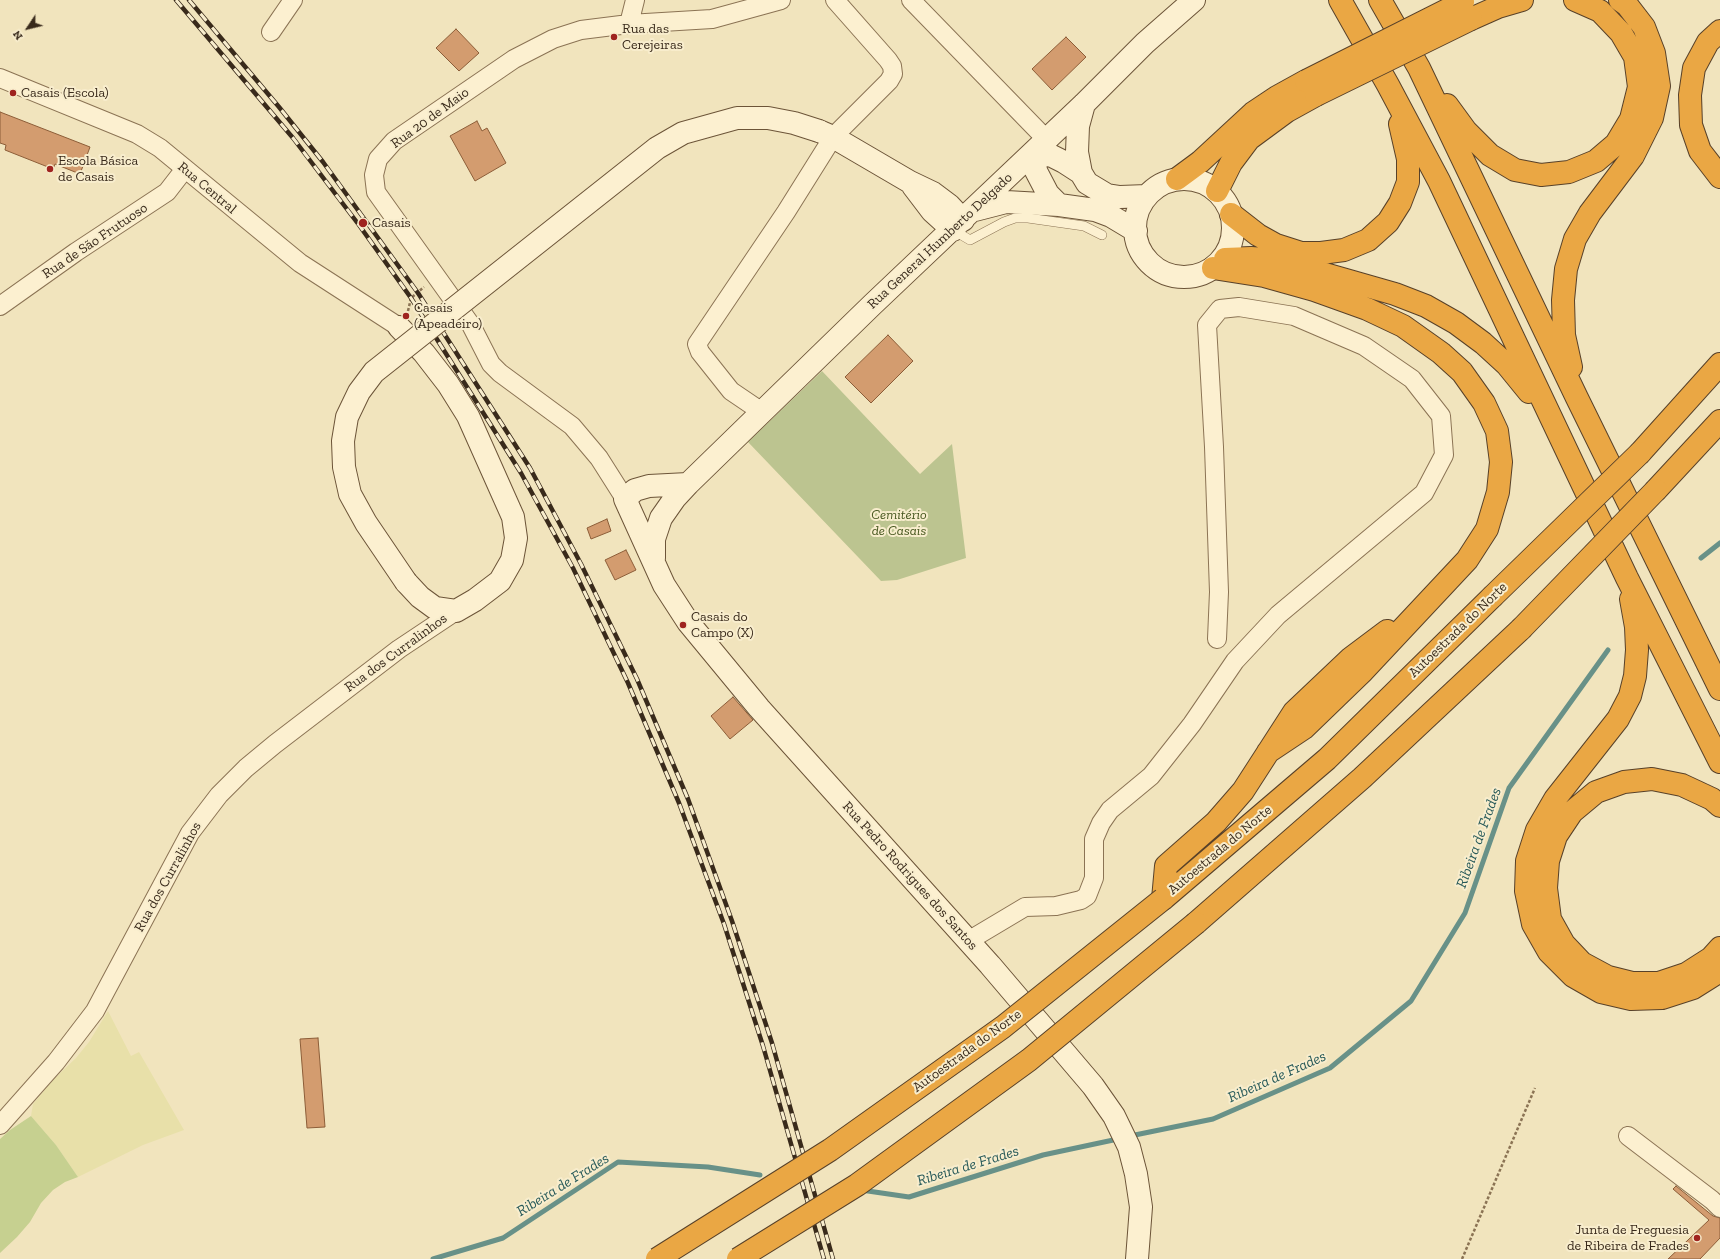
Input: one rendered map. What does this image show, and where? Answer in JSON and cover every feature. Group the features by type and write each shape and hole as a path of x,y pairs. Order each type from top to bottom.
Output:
{"highway":[{"path":"1340,0 1388,85 1439,181 1627,578 1720,762"},
{"path":"1380,0 1419,68 1577,398 1720,689"},
{"path":"1177,180 1200,162 1253,113 1277,97 1311,88 1468,7 1498,7 1522,0"},
{"path":"1419,68 1466,131 1497,159 1515,170 1541,175 1569,172 1583,167 1596,161 1616,144 1631,119 1639,87 1635,57 1621,32 1600,11 1575,0"},
{"path":"1577,398 1564,335 1563,300 1566,269 1575,239 1590,213 1633,156 1652,118 1658,86 1654,53 1644,27 1627,5 1620,0"},
{"path":"1720,31 1708,42 1694,68 1690,95 1691,125 1700,151 1720,177"},
{"path":"1232,214 1258,235 1276,245 1300,253 1321,254 1344,250 1368,240 1388,222 1400,203 1408,182 1408,159 1403,132 1388,85"},
{"path":"1217,192 1231,163 1249,139 1287,111 1311,88"},
{"path":"1217,264 1251,258 1276,260 1395,294 1426,306 1467,331 1483,343 1507,365 1532,396 1559,435"},
{"path":"1163,899 1166,866 1216,822 1243,791 1294,712 1351,658 1436,595 1467,560 1487,529 1498,492 1501,462 1497,431 1484,403 1458,369 1441,352 1403,326 1367,309 1314,290 1217,264"},
{"name":"Autoestrada do Norte","path":"656,1259 842,1141 1003,1027 1163,899 1327,759 1640,453 1720,364"},
{"path":"738,1259 857,1185 1029,1060 1196,923 1362,778 1521,629 1656,490 1720,421"},
{"path":"1627,578 1636,627 1637,650 1635,676 1630,696 1618,719 1555,800 1537,830 1527,861 1526,891 1533,924 1549,952 1573,976 1601,992 1616,996 1631,999 1662,998 1692,988 1720,971"},
{"path":"1691,630 1720,659"},
{"path":"1720,806 1712,799 1682,785 1652,779 1624,782 1596,792 1572,812 1556,836 1548,861 1546,888 1550,919 1564,944 1582,963 1608,977 1632,983 1659,983 1686,974 1711,958 1720,948"}],"street":[{"path":"271,32 293,0"},
{"path":"629,24 635,0"},
{"name":"Rua 20 de Maio","path":"628,505 599,458 572,426 500,373 491,364 472,325 376,192 374,175 378,159 394,141 514,59 553,39 581,30 629,24 712,19 780,0"},
{"path":"762,412 731,391 700,352 697,344 786,212 826,134 889,81 893,74 892,66 888,60 835,0"},
{"path":"911,0 1040,146 1081,172"},
{"name":"Rua General Humberto Delgado","path":"653,560 657,528 661,518 681,491 990,195 1145,43 1194,0"},
{"name":"Rua Central","path":"0,78 137,134 160,148 184,170 300,263 401,329"},
{"path":"1084,104 1078,126 1077,152 1081,172 1087,183 1107,195 1120,197 1147,196"},
{"path":"401,329 424,353 443,378 468,416 513,517 516,538 512,560 500,581 475,600 456,611 435,608 420,597 406,582 366,523 350,494 344,468 343,441 347,417 359,392 374,372 651,153 683,133 737,118 760,118 794,123 826,134 910,182 929,198 949,205 963,220 1006,202 1025,202 1095,210 1111,216 1136,231"},
{"path":"1040,146 1036,171 1048,194 1059,205"},
{"name":"Rua de São Frutuoso","path":"0,306 76,252 167,192 184,170"},
{"path":"1192,179 1205,184 1217,192 1226,202 1232,214 1233,230 1230,246 1217,264 1200,275 1185,277 1170,275 1157,268 1146,258 1139,245 1136,231 1136,219 1140,207 1147,196 1161,185 1177,180 1192,179"},
{"path":"929,198 990,195"},
{"path":"929,198 929,253"},
{"path":"968,940 1025,907 1056,906 1081,900 1087,896 1094,878 1094,839 1101,823 1110,810 1151,776 1192,724 1235,661 1278,614 1424,492 1444,455 1441,416 1412,379 1364,346 1294,316 1238,307 1220,309 1207,325 1220,592 1217,639"},
{"path":"628,505 635,490 649,486 681,491"},
{"name":"Rua Pedro Rodrigues dos Santos","path":"628,505 664,585 676,605 759,708 968,940 1093,1086 1114,1116 1129,1146 1136,1174 1141,1207 1137,1259"},
{"name":"Rua dos Curralinhos","path":"0,1125 56,1062 95,1011 190,833 219,795 246,768 275,744 399,649 456,611"},
{"path":"1628,1136 1720,1208"}],"lane":[{"path":"963,220 970,240 1004,222 1015,218 1028,218 1084,226 1102,235"}],"path":[{"path":"401,329 411,298 436,275"},
{"path":"1462,1259 1535,1088"}],"shaded area":[{"path":"108,1011 131,1056 139,1052 184,1130 143,1145 78,1177 56,1145 31,1116 33,1104 89,1042"}],"green space":[{"name":"Cemitério de Casais","path":"822,371 920,474 952,444 966,558 897,580 881,581 748,442"},
{"path":"31,1116 56,1145 78,1177 65,1182 53,1190 41,1203 30,1222 0,1253 0,1139 10,1130"}],"building":[{"path":"456,29 479,53 459,71 436,48"},
{"path":"1066,37 1086,57 1052,90 1032,69"},
{"name":"Escola Básica de Casais","path":"0,112 90,147 80,174 55,164 53,169 5,150 6,145 0,143"},
{"path":"477,121 482,131 487,128 506,163 475,181 450,136"},
{"path":"888,335 913,361 871,403 845,377"},
{"path":"607,519 611,531 591,539 587,528"},
{"path":"626,550 636,570 615,580 605,560"},
{"path":"733,697 753,720 730,739 711,716"},
{"path":"318,1038 325,1127 307,1128 300,1039"},
{"path":"1676,1186 1713,1216 1720,1218 1720,1238 1700,1259 1668,1259 1709,1220 1673,1189"}],"waterway":[{"name":"Ribeira de Frades","path":"1701,558 1720,543"},
{"name":"Ribeira de Frades","path":"1130,1136 1213,1119 1330,1068 1411,1001 1465,913 1509,788 1608,650"},
{"name":"Ribeira de Frades","path":"861,1190 909,1197 1043,1155 1118,1139"},
{"name":"Ribeira de Frades","path":"433,1259 503,1238 618,1162 708,1167 760,1175"}],"railway":[{"path":"176,0 293,138 359,225 411,298 521,473 573,568 628,683 679,803 724,924 763,1046 824,1259"},
{"path":"189,0 323,162 418,293 530,468 581,564 637,679 688,799 732,921 772,1043 833,1259"}],"place":[{"name":"Rua das Cerejeiras","path":"614,37"},
{"name":"Casais (Escola)","path":"13,93"},
{"name":"Escola Básica de Casais","path":"50,169"},
{"name":"Casais","path":"363,223"},
{"name":"Casais (Apeadeiro)","path":"406,316"},
{"name":"Casais do Campo (X)","path":"683,625"},
{"name":"Junta de Freguesia de Ribeira de Frades","path":"1697,1238"}]}
